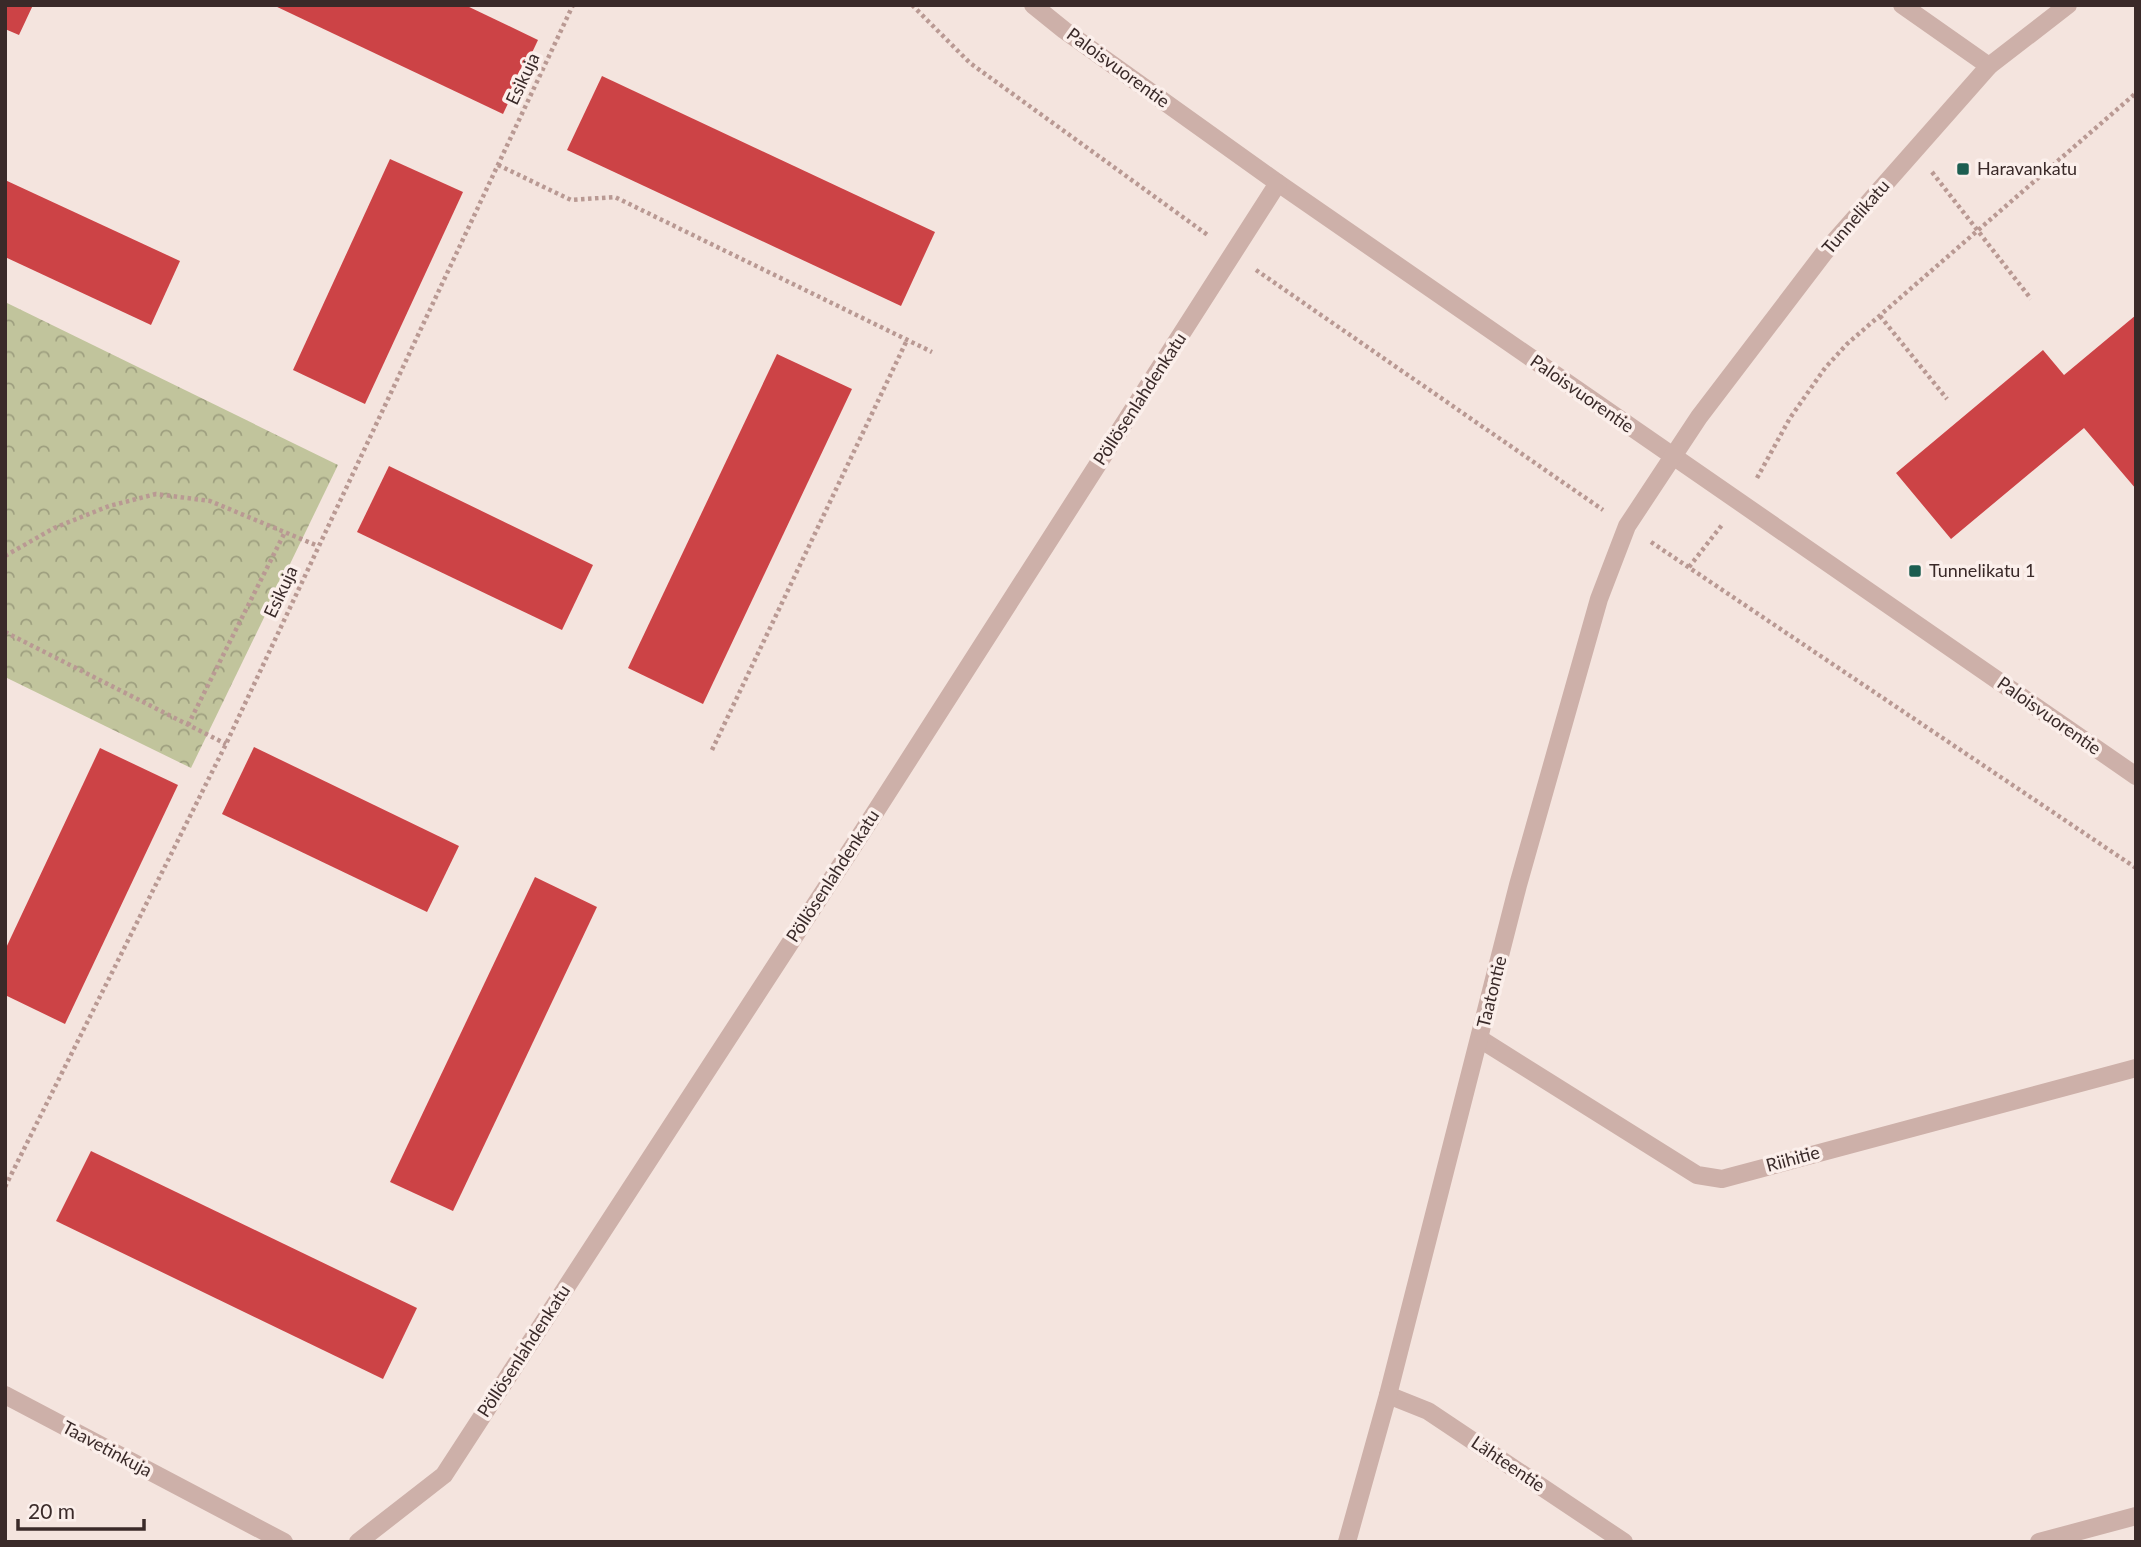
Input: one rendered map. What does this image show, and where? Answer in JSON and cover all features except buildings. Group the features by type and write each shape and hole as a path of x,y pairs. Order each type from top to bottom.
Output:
{"street":[{"name":"Paloisvuorentie","path":"1033,5 1278,183 2136,776"},
{"path":"1902,5 1989,66"},
{"name":"Tunnelikatu","path":"1672,456 1824,253 1989,66 2068,5"},
{"name":"Pöllösenlahdenkatu","path":"358,1542 444,1475 865,828 1278,183"},
{"name":"Taatontie","path":"1348,1542 1518,885 1599,599 1627,526 1672,456"},
{"name":"Riihitie","path":"1480,1039 1696,1175 1722,1179 2136,1068"},
{"name":"Taavetinkuja","path":"5,1395 284,1542"},
{"name":"Lähteentie","path":"1388,1395 1428,1411 1624,1542"},
{"path":"2039,1542 2136,1516"}],"path":[{"name":"Esikuja","path":"5,1187 226,744 573,5"},
{"path":"912,5 970,63 1233,253 1627,526 2136,868"},
{"path":"1761,473 1790,418 1825,368 1847,344 2136,93"},
{"path":"1915,150 2031,299"},
{"path":"498,164 571,201 615,197 932,352"},
{"path":"1880,316 1948,399"},
{"path":"712,750 907,340"},
{"path":"5,556 54,528 109,506 156,494 210,501 318,546"},
{"path":"188,724 285,532"},
{"path":"1689,567 1714,536"},
{"path":"5,632 226,744"}],"green space":[{"path":"5,302 338,465 191,768 5,677"}],"place":[{"name":"Haravankatu","path":"1963,169"},
{"name":"Tunnelikatu 1","path":"1915,571"}]}
